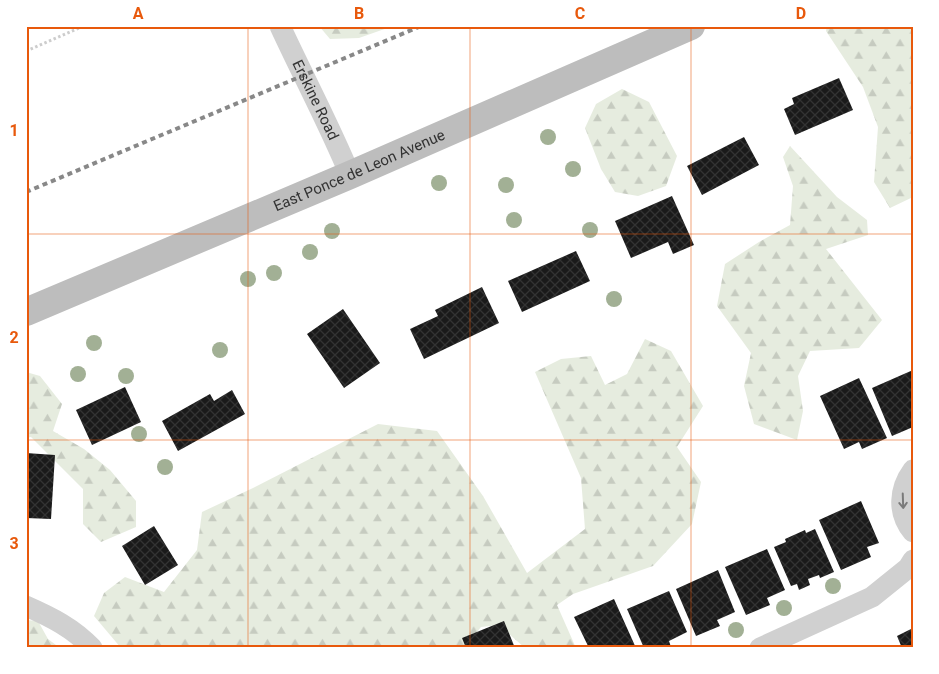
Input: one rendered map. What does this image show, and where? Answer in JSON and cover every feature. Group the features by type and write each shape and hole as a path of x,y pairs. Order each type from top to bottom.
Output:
{"main road":[{"name":"East Ponce de Leon Avenue","path":"26,312 350,175 691,26"}],"street":[{"name":"Erskine Road","path":"280,26 333,134 350,175"},
{"path":"913,470 905,480 900,500 908,526 913,532"},
{"path":"760,648 872,597 908,568 913,560"},
{"path":"26,606 58,620 83,638 92,648"}],"path":[{"path":"26,51 84,26"}],"green space":[{"path":"319,26 393,26 359,38 330,39"},
{"path":"827,26 913,26 913,197 890,208 874,182 878,127 863,87 826,31"},
{"path":"622,89 649,102 677,156 666,186 638,196 615,192 601,169 585,128 596,104"},
{"path":"790,146 837,197 867,220 868,235 826,249 882,320 859,348 810,351 798,376 803,411 797,440 754,424 744,386 751,353 717,306 725,264 790,225 793,186 783,157"},
{"path":"645,339 671,351 703,406 677,447 701,482 692,524 653,566 573,594 557,605 576,648 525,648 499,625 481,627 464,648 121,648 94,616 104,593 125,577 164,592 197,550 202,512 378,424 437,431 483,496 527,573 585,529 581,478 535,372 561,359 591,356 605,385 627,374"},
{"path":"26,372 40,376 62,404 53,431 84,449 110,470 136,501 136,527 101,542 83,524 83,489 31,437 26,438"},
{"path":"26,620 38,621 48,639 60,648 26,648"}],"building":[{"path":"839,78 853,110 795,135 784,109 794,104 792,98"},
{"path":"744,137 759,165 702,195 687,166"},
{"path":"672,196 694,245 673,254 668,242 631,258 615,221"},
{"path":"576,251 590,281 522,312 508,281"},
{"path":"482,287 499,323 424,359 410,329 438,316 435,310"},
{"path":"343,309 380,363 344,388 307,334"},
{"path":"913,370 913,427 892,436 872,388"},
{"path":"859,378 887,438 862,449 859,442 844,449 820,396"},
{"path":"125,387 141,422 92,445 76,410"},
{"path":"232,390 245,414 178,451 162,421 210,394 214,401"},
{"path":"26,453 55,455 51,519 26,518"},
{"path":"861,501 879,543 867,547 871,557 841,570 819,520"},
{"path":"154,526 178,565 145,585 122,546"},
{"path":"815,529 834,572 820,578 819,575 808,579 810,585 799,590 797,584 791,586 774,547 786,542 785,539 805,530 806,533"},
{"path":"767,549 785,590 767,598 770,605 746,615 725,567"},
{"path":"718,570 735,612 717,620 720,626 696,636 676,589"},
{"path":"669,591 687,632 669,641 670,648 644,648 627,609"},
{"path":"614,599 636,648 589,648 574,617"},
{"path":"504,621 515,648 466,648 462,638"},
{"path":"913,628 913,648 902,648 897,636"}],"railway":[{"path":"26,192 421,26"}]}
